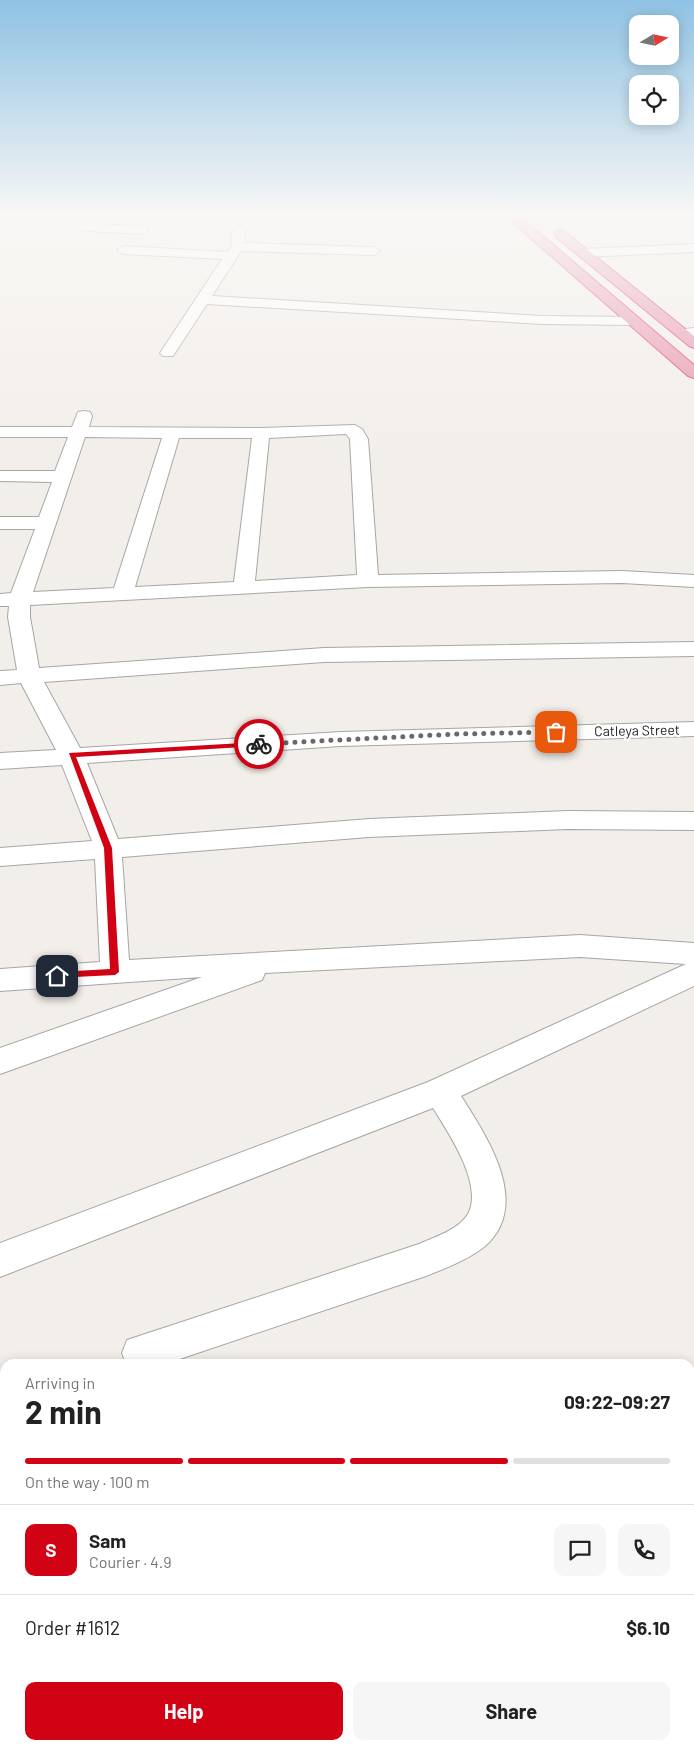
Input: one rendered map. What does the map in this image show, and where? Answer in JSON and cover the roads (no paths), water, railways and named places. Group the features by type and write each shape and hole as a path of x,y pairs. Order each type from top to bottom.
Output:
{"highway":[{"path":"602,295 694,373"},
{"path":"637,295 687,333 694,343"}],"street":[{"path":"168,353 206,295"},
{"path":"203,300 542,320 633,321"},
{"path":"0,432 81,424 172,432 261,433 349,429 356,433 359,439 368,581"},
{"path":"81,424 45,523 10,599 21,632 29,676 71,755 108,848 115,972"},
{"path":"123,592 172,432"},
{"path":"244,587 261,433"},
{"path":"0,476 62,476"},
{"path":"0,523 45,523"},
{"path":"10,599 368,581 622,576 694,580"},
{"path":"0,678 324,655 694,650"},
{"name":"Catleya Street","path":"0,761 71,755 457,734 694,729"},
{"path":"0,857 369,828 513,821 694,821"},
{"path":"0,980 282,961 580,946 694,954"},
{"path":"0,1061 282,961"},
{"path":"0,1260 440,1091 694,974"},
{"path":"141,1353 426,1259 463,1241 483,1222 490,1205 484,1173 475,1150 440,1091"}]}
